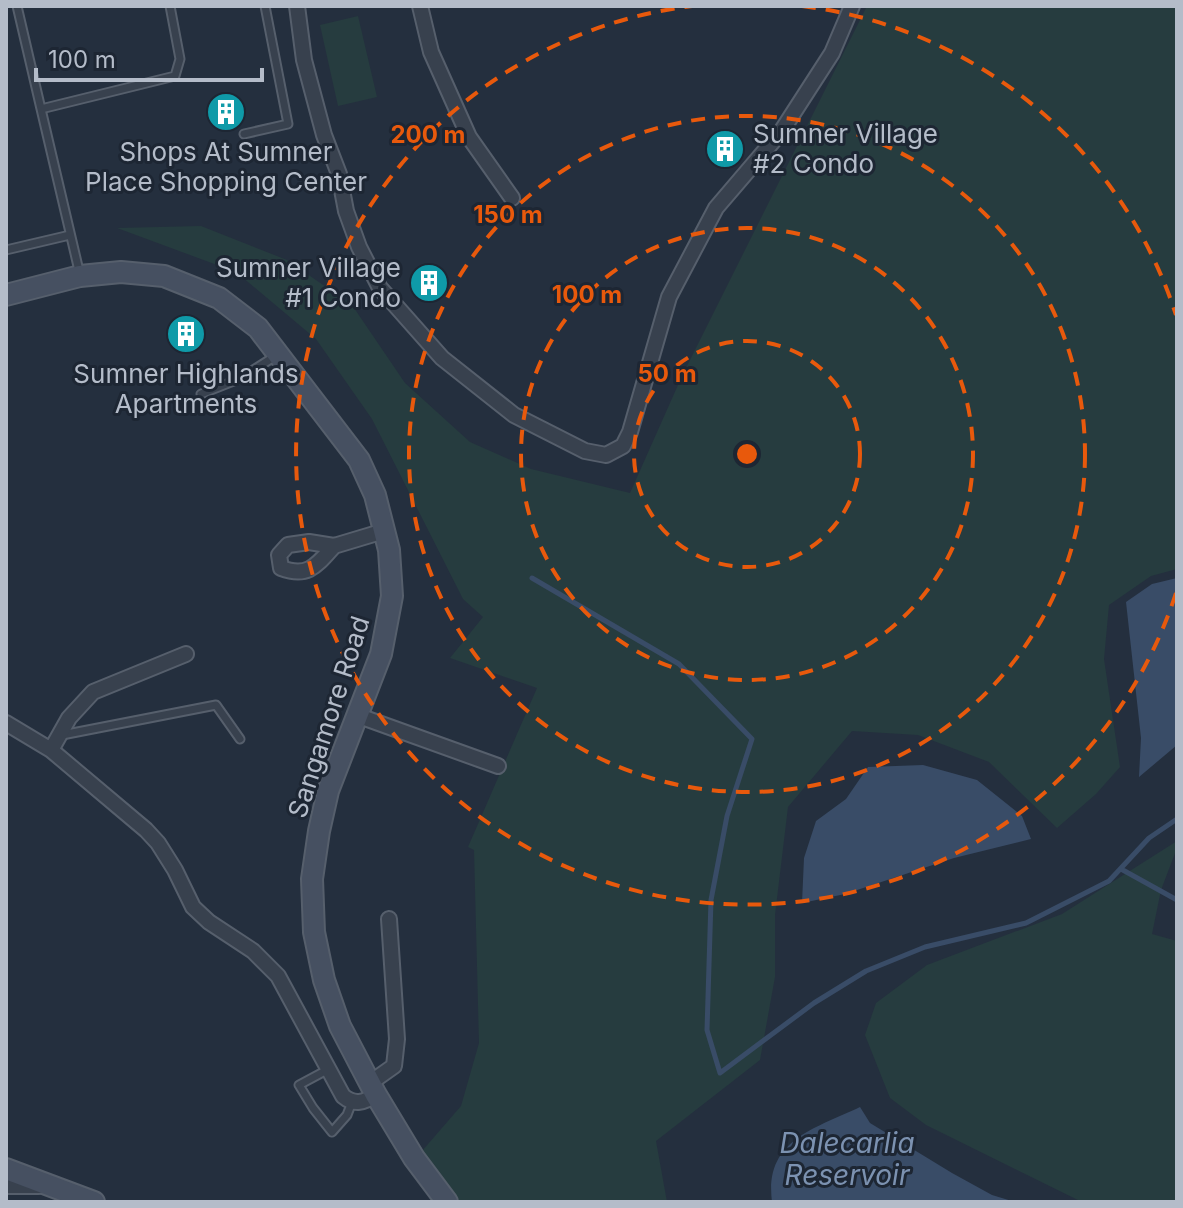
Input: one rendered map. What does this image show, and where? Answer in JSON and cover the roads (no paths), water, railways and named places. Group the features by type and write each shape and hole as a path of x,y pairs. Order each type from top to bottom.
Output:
{"street":[{"path":"297,6 304,60 324,135 339,174 346,211 359,247 380,288 442,358 514,415 585,451 606,455 623,446 630,432 669,297 716,208 781,132 832,53 852,6"},
{"path":"420,6 431,52 469,137 512,198"},
{"name":"Sangamore Road","path":"6,295 80,276 121,272 164,276 219,298 258,328 359,460 375,495 389,550 392,596 381,654 328,791 315,855 312,904 317,953 340,1026 414,1158 447,1202"},
{"path":"334,546 384,531"},
{"path":"51,750 69,718 93,692 186,654"},
{"path":"359,716 498,766"},
{"path":"6,723 51,750 115,802 158,843 193,907 209,922 253,951 278,976 327,1070 343,1096 352,1102 362,1103 394,1066 397,1039 389,919"},
{"path":"6,1169 94,1202"},
{"path":"6,1186 47,1186"}],"lane":[{"path":"17,6 80,276"},
{"path":"41,109 175,76 180,59 170,6"},
{"path":"244,134 288,124 265,6"},
{"path":"6,250 70,235"},
{"path":"201,394 239,379 278,354"},
{"path":"59,735 216,705 240,739"},
{"path":"327,1070 299,1085 332,1132 347,1115 352,1102"}],"water":[{"path":"1177,578 1177,745 1139,777 1141,738 1126,602 1152,584"},
{"path":"923,765 977,780 1022,816 1031,839 954,858 845,894 802,903 804,858 816,821 846,799 868,767"},
{"name":"Dalecarlia Reservoir","path":"860,1107 870,1123 992,1195 1015,1202 772,1202 772,1181 776,1164 784,1150 810,1130"}],"waterway":[{"path":"532,578 679,664 752,739 727,816 711,900 707,1030 720,1073 814,1003 866,971 925,947 1026,923 1109,881 1149,838 1177,819"},
{"path":"1121,869 1177,900"}],"place":[{"name":"Shops At Sumner Place Shopping Center","path":"226,112"},
{"name":"Sumner Village #2 Condo","path":"725,149"},
{"name":"Sumner Village #1 Condo","path":"429,283"},
{"name":"Sumner Highlands Apartments","path":"186,334"}]}
